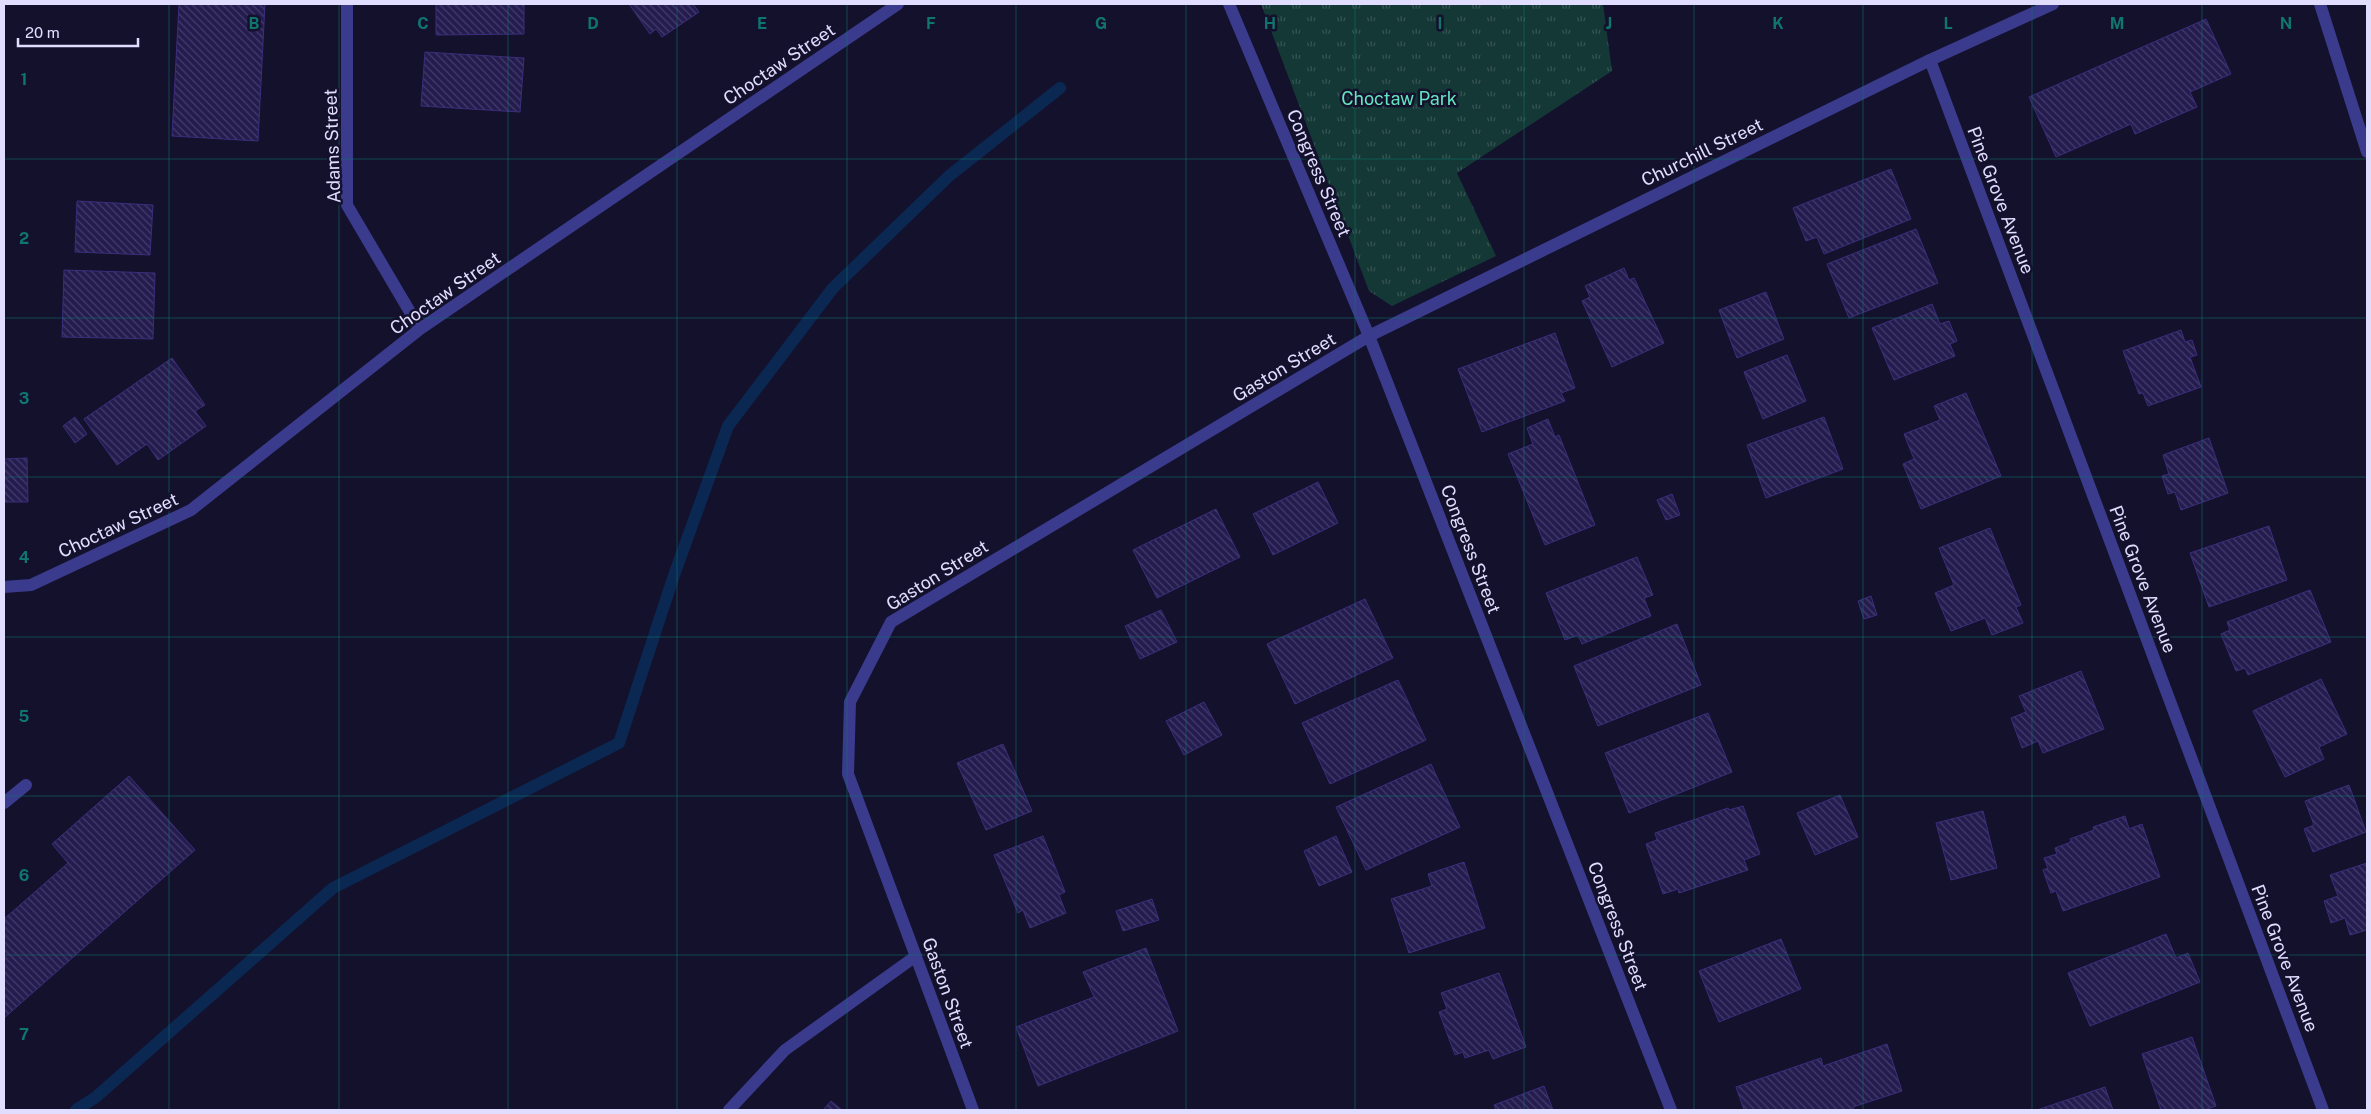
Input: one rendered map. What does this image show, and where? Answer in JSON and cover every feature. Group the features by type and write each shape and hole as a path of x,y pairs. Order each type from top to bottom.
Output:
{"street":[{"name":"Adams Street","path":"347,4 347,205 420,330"},
{"name":"Choctaw Street","path":"4,587 31,585 191,510 420,330 895,4"},
{"name":"Congress Street","path":"1229,4 1369,336 1671,1110"},
{"name":"Churchill Street","path":"1369,336 1930,60 2053,4"},
{"path":"2320,4 2367,152"},
{"name":"Pine Grove Avenue","path":"1930,60 2323,1110"},
{"name":"Gaston Street","path":"973,1110 848,774 850,702 891,622 1369,336"},
{"path":"4,803 26,784"},
{"path":"729,1110 785,1050 916,956"}],"green space":[{"name":"Choctaw Park","path":"1261,4 1603,4 1612,71 1457,173 1496,256 1392,306 1369,291"}],"building":[{"path":"179,4 265,4 258,141 172,136"},
{"path":"436,4 524,4 524,34 436,35"},
{"path":"629,4 693,4 699,12 662,37 656,29 650,34"},
{"path":"2206,19 2231,74 2190,92 2197,107 2135,134 2131,124 2056,157 2029,97"},
{"path":"425,52 524,58 520,112 421,106"},
{"path":"1891,169 1911,219 1824,254 1817,237 1806,241 1793,208"},
{"path":"77,201 153,205 150,255 75,252"},
{"path":"1916,229 1938,283 1849,318 1827,264"},
{"path":"1624,268 1629,280 1634,278 1664,343 1612,367 1582,301 1590,297 1585,286"},
{"path":"64,270 155,273 153,339 62,337"},
{"path":"1766,292 1784,339 1737,358 1719,310"},
{"path":"1932,304 1940,324 1949,321 1957,341 1950,344 1955,356 1894,380 1872,328"},
{"path":"2181,330 2185,342 2192,340 2197,355 2190,357 2201,387 2148,406 2143,393 2139,394 2123,351"},
{"path":"1555,333 1575,388 1561,393 1565,401 1482,432 1458,369"},
{"path":"1787,355 1806,401 1763,419 1744,372"},
{"path":"172,358 205,405 195,411 206,426 158,460 147,444 117,465 84,419"},
{"path":"1966,393 2001,476 1921,509 1903,464 1914,459 1904,434 1940,420 1934,406"},
{"path":"75,417 87,434 75,443 63,426"},
{"path":"1824,417 1843,469 1766,498 1747,445"},
{"path":"1548,419 1555,437 1559,435 1595,525 1545,545 1508,454 1533,444 1527,428"},
{"path":"2209,438 2228,493 2181,510 2175,492 2168,494 2162,476 2169,474 2163,455"},
{"path":"27,458 28,502 4,502 4,459"},
{"path":"1318,482 1338,523 1273,555 1253,514"},
{"path":"1672,494 1680,515 1666,520 1657,500"},
{"path":"1216,509 1240,557 1157,598 1133,550"},
{"path":"2269,526 2287,580 2209,607 2190,553"},
{"path":"1990,528 2021,605 2016,607 2023,623 1992,635 1985,618 1951,631 1935,593 1954,585 1939,548"},
{"path":"1637,557 1653,595 1644,598 1651,616 1582,644 1578,635 1565,640 1546,593"},
{"path":"2310,590 2331,642 2248,675 2245,668 2236,671 2221,634 2230,630 2227,622"},
{"path":"1871,596 1877,615 1864,619 1858,601"},
{"path":"1365,599 1393,658 1295,704 1267,644"},
{"path":"1161,610 1177,642 1140,659 1125,626"},
{"path":"1677,624 1701,685 1598,726 1574,666"},
{"path":"2081,671 2104,729 2043,753 2038,741 2022,748 2011,718 2026,712 2019,696"},
{"path":"2321,679 2347,734 2319,747 2324,759 2285,777 2253,711"},
{"path":"1398,680 1426,740 1330,784 1302,723"},
{"path":"1204,702 1222,735 1184,755 1166,721"},
{"path":"1708,713 1732,772 1629,813 1605,753"},
{"path":"1003,744 1032,811 986,830 957,763"},
{"path":"1431,764 1460,827 1366,870 1336,807"},
{"path":"129,776 195,850 4,1018 4,919 68,863 52,844"},
{"path":"2349,785 2366,832 2313,852 2304,829 2314,825 2305,801"},
{"path":"1840,795 1858,837 1815,855 1797,813"},
{"path":"1743,806 1760,854 1744,860 1748,870 1679,893 1678,889 1663,894 1646,844 1657,840 1655,833 1728,808 1729,810"},
{"path":"1983,811 1997,868 1951,880 1936,823"},
{"path":"2125,816 2129,829 2142,824 2160,877 2063,911 2056,891 2051,893 2043,870 2048,868 2044,858 2057,854 2055,848 2071,842 2070,839 2094,830 2093,827"},
{"path":"1043,836 1065,892 1059,895 1066,913 1030,928 1023,910 1018,913 994,855"},
{"path":"1336,836 1352,872 1319,886 1304,851"},
{"path":"1464,862 1485,928 1409,953 1391,899 1432,886 1428,874"},
{"path":"2367,863 2367,930 2350,935 2345,918 2331,923 2324,901 2338,896 2330,875"},
{"path":"1152,899 1159,920 1123,931 1116,911"},
{"path":"2166,934 2176,958 2188,953 2200,982 2090,1026 2068,973"},
{"path":"1781,939 1801,989 1719,1022 1699,971"},
{"path":"1146,948 1178,1031 1038,1086 1016,1027 1094,997 1083,972"},
{"path":"1499,973 1526,1047 1493,1059 1489,1050 1465,1058 1463,1052 1455,1055 1439,1012 1447,1009 1441,993"},
{"path":"2192,1037 2216,1106 2204,1110 2161,1110 2142,1054"},
{"path":"1887,1044 1902,1091 1853,1107 1854,1110 1744,1110 1736,1087 1821,1058 1823,1066"},
{"path":"1544,1086 1553,1110 1496,1110 1494,1105"},
{"path":"2105,1087 2113,1110 2037,1110"},
{"path":"831,1101 842,1110 823,1110"}],"waterway":[{"path":"76,1110 96,1097 333,888 619,743 673,578 728,426 833,288 949,176 1060,88"}]}
